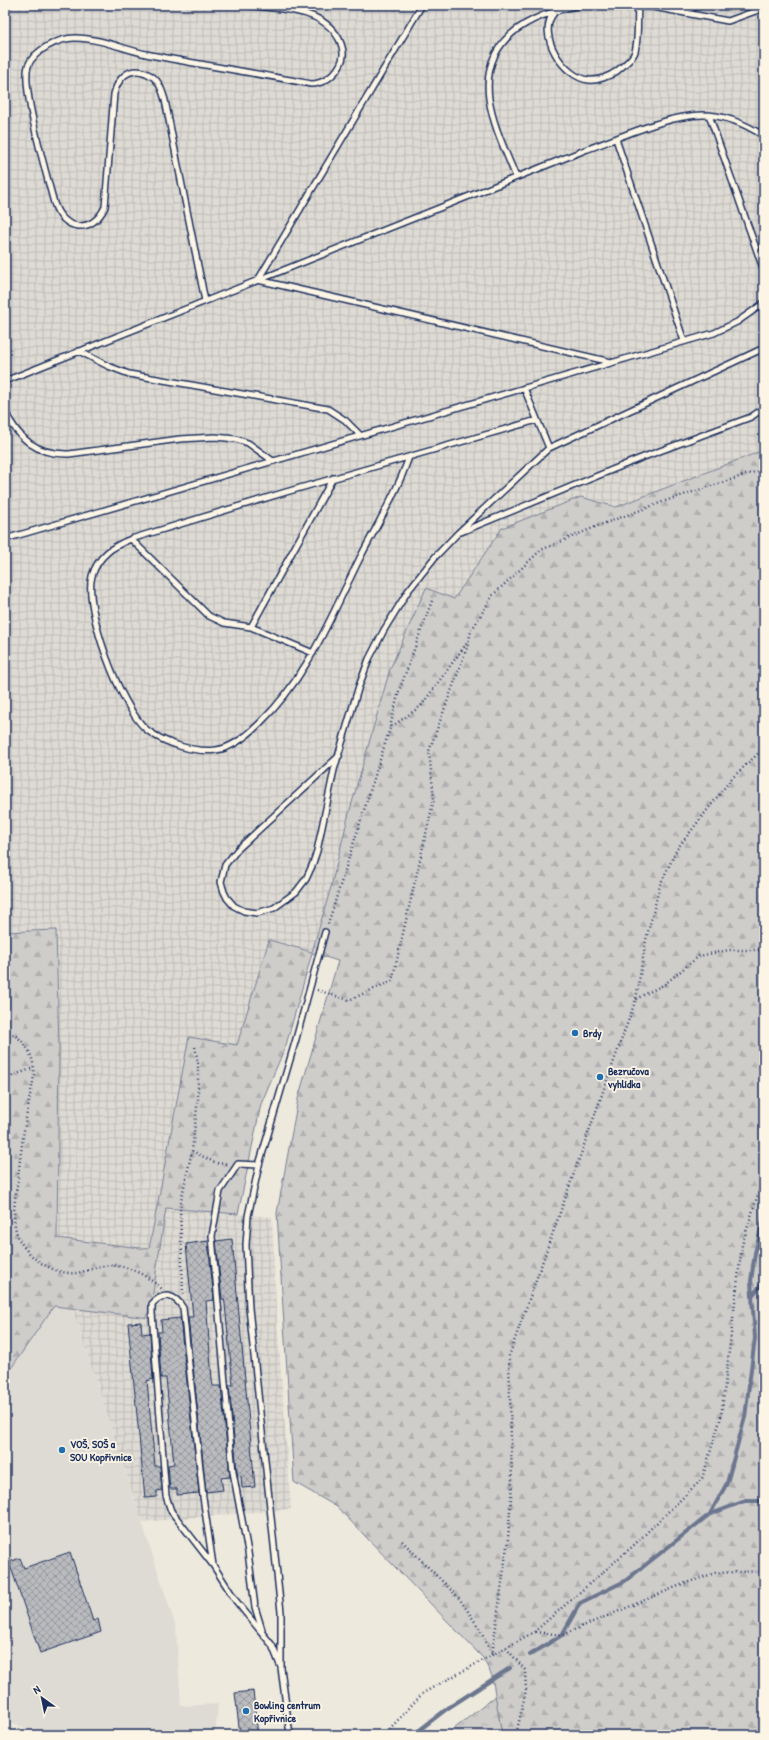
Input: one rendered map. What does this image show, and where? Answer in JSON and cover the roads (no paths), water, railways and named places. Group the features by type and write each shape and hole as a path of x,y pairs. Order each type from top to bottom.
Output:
{"lane":[{"path":"205,301 165,100 157,80 140,71 126,74 119,80 114,94 105,207 101,215 94,222 76,226 61,218 54,203 28,95 27,71 33,58 41,51 63,40 75,38 91,39 146,54 310,84 316,84 329,78 339,67 343,56 341,42 330,27 322,20 305,13 245,5"},
{"path":"258,280 422,5"},
{"path":"516,177 501,140 489,100 488,88 492,65 502,44 516,28 557,11 580,5"},
{"path":"617,5 653,7 728,21 764,8"},
{"path":"557,11 550,19 548,24 551,43 556,56 563,66 571,73 584,79 593,80 613,73 633,56 636,46 638,5"},
{"path":"680,12 700,5"},
{"path":"763,5 764,12"},
{"path":"709,115 764,271"},
{"path":"5,381 516,177 656,125 678,119 709,115 735,122 764,136"},
{"path":"616,139 684,341"},
{"path":"258,280 612,362"},
{"path":"5,539 714,332 729,326 764,303"},
{"path":"339,756 238,849 225,865 221,878 222,888 227,898 234,906 250,912 257,913 266,911 287,900 296,892 306,879 317,851 332,779 339,756 358,689 369,659 400,603 435,556 549,448 764,348"},
{"path":"79,351 108,366 129,374 321,407 340,416 360,435"},
{"path":"524,388 549,448"},
{"path":"458,533 641,458 751,417 764,408"},
{"path":"5,411 15,431 27,442 41,449 58,454 69,454 180,439 215,437 236,439 248,443 273,461"},
{"path":"408,457 403,474 359,559 325,632 283,700 254,730 237,743 216,750 198,750 176,744 147,730 137,719 122,692 98,632 90,594 92,575 103,556 112,548 131,539 334,478 538,420"},
{"path":"251,627 334,478"},
{"path":"131,539 209,616 224,623 251,627 313,653"},
{"path":"290,1735 282,1668 280,1612 250,1315 246,1245 248,1216 259,1165 325,932"},
{"path":"259,1165 238,1164 220,1191 212,1236 233,1472 248,1552 255,1607 263,1633"},
{"path":"213,1565 203,1497 183,1308 179,1301 171,1295 162,1296 157,1298 152,1304 152,1313 166,1496 171,1511 213,1565 236,1601 272,1645 282,1668"}],"waterway":[{"path":"530,1655 562,1635 580,1603 625,1581 710,1514 727,1483 745,1417 755,1338 751,1281 755,1253 764,1216"},
{"path":"752,1296 764,1281"},
{"path":"711,1514 745,1501 764,1501"},
{"path":"413,1735 448,1708 510,1668"}],"place":[{"name":"Brdy","path":"575,1033"},
{"name":"Bezručova vyhlídka","path":"600,1077"},
{"name":"VOŠ, SOŠ a SOU Kopřivnice","path":"62,1450"},
{"name":"Bowling centrum Kopřivnice","path":"246,1711"}]}
